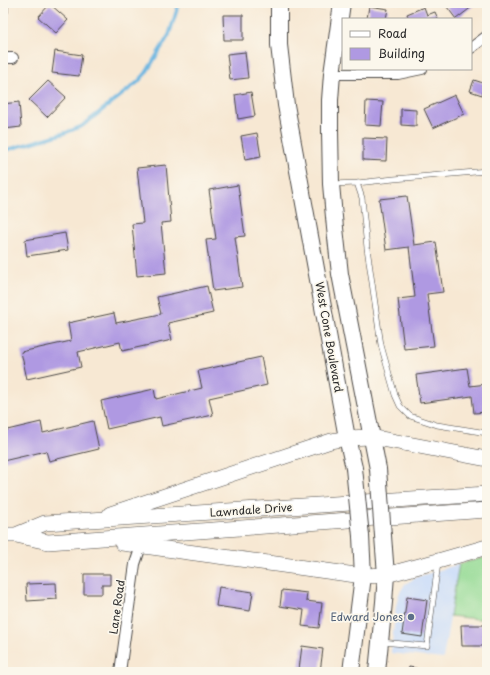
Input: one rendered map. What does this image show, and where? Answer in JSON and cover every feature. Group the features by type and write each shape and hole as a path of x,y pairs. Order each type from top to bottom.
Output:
{"main road":[{"name":"West Cone Boulevard","path":"279,3 279,45 286,105 347,438 354,468 361,536 362,576 352,672"},
{"name":"West Cone Boulevard","path":"342,3 332,74 330,100 331,184 340,274 378,469 386,576 377,672"},
{"path":"90,520 323,444 347,438 371,436 487,459"},
{"name":"Lawndale Drive","path":"10,535 45,523 487,494"},
{"name":"Lawndale Drive","path":"10,535 48,542 487,510"},
{"path":"94,539 362,576 386,576 487,547"}],"street":[{"path":"472,47 487,36"},
{"path":"332,74 398,74 417,70"},
{"name":"Lane Road","path":"120,672 135,564 141,546"}],"lane":[{"path":"331,184 487,171"},
{"path":"357,183 362,198 367,248 381,345 395,395 400,406 410,416 437,425 487,433"},
{"path":"380,642 426,646 438,561"}],"shaded area":[{"path":"459,564 443,659 391,653 396,606 399,594 405,584 417,577"}],"green space":[{"path":"487,557 487,620 450,616 459,564"}],"building":[{"path":"3,3 8,3 8,13 3,13"},
{"path":"444,3 477,3 457,18 455,18"},
{"path":"50,4 68,20 56,33 38,17"},
{"path":"369,6 388,9 386,18 367,18"},
{"path":"424,7 427,15 435,12 438,18 409,18 407,14"},
{"path":"223,15 243,15 243,40 224,40"},
{"path":"55,51 82,55 79,76 52,73"},
{"path":"245,52 248,78 230,80 227,54"},
{"path":"487,73 487,84 482,95 470,91 474,80 483,83"},
{"path":"48,81 66,97 47,117 29,100"},
{"path":"251,92 255,116 238,119 235,95"},
{"path":"455,95 464,114 433,128 424,109"},
{"path":"366,101 383,102 381,126 365,125"},
{"path":"19,102 21,127 4,129 3,104"},
{"path":"401,109 416,110 416,126 401,125"},
{"path":"257,133 261,157 245,160 241,136"},
{"path":"363,138 387,139 386,161 363,160"},
{"path":"166,165 171,222 161,223 166,273 137,276 132,224 143,223 137,168"},
{"path":"238,185 245,236 235,237 242,287 213,291 206,240 216,239 209,190"},
{"path":"407,196 414,245 436,242 443,292 427,294 434,346 404,349 398,299 415,297 409,247 386,250 379,199"},
{"path":"65,233 68,250 27,256 25,240"},
{"path":"207,286 213,313 168,323 172,340 122,351 120,342 78,352 81,367 27,379 21,352 71,341 68,323 114,313 116,323 161,314 157,297"},
{"path":"261,357 267,385 209,398 213,415 162,426 160,417 107,429 101,401 154,389 156,399 202,388 198,371"},
{"path":"467,368 470,386 487,384 487,412 474,413 472,396 420,403 416,375"},
{"path":"93,421 99,449 49,461 46,451 3,461 3,431 41,422 43,433"},
{"path":"3,468 6,477 3,478"},
{"path":"84,574 110,574 110,585 102,585 102,594 84,594"},
{"path":"56,583 57,599 27,601 26,584"},
{"path":"219,587 253,592 250,611 216,606"},
{"path":"282,590 307,593 306,601 322,603 319,628 302,626 304,610 280,606"},
{"path":"407,597 427,600 422,637 402,634"},
{"path":"461,625 486,625 487,646 462,646"},
{"path":"302,646 323,649 320,672 299,669"},
{"path":"409,667 426,670 426,672 408,672"}],"waterway":[{"path":"3,151 65,133 82,126 138,82 146,73 169,35 179,3"}],"place":[{"name":"Edward Jones","path":"411,617"}]}
